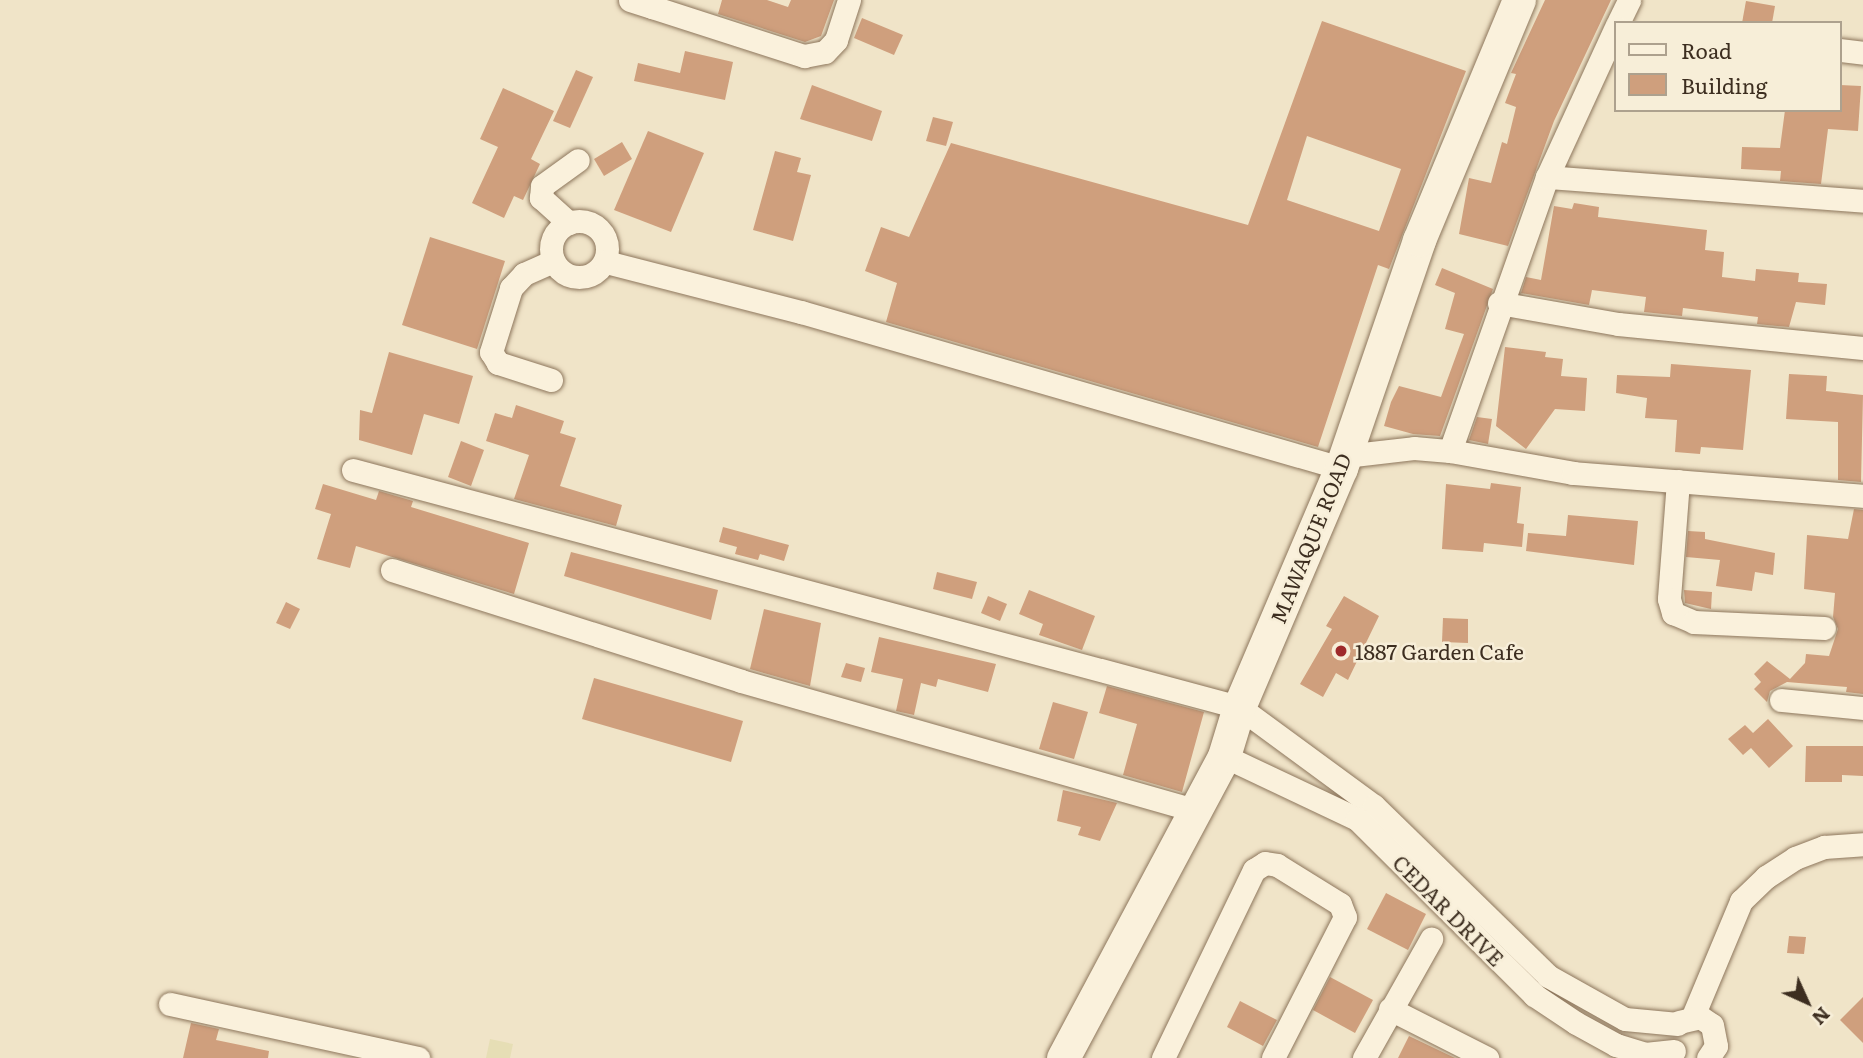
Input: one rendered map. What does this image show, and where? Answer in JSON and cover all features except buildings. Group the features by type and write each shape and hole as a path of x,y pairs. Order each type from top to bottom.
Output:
{"main road":[{"name":"MAWAQUE ROAD","path":"1063,1058 1198,811 1224,756 1239,707 1343,462 1419,240 1519,0"}],"street":[{"path":"630,0 653,4 804,56 825,52 836,40 849,0"},
{"path":"1450,451 1499,303 1547,177 1615,37"},
{"path":"1842,50 1863,53"},
{"path":"554,261 572,276 597,272 606,262 607,242 596,226 569,223 541,198 542,186 578,160"},
{"path":"1547,177 1863,201"},
{"path":"554,261 555,234 569,223"},
{"path":"551,380 498,363 491,352 511,288 524,274 554,261"},
{"path":"606,262 801,312 1343,462 1414,448 1450,451 1543,470 1863,496"},
{"path":"1499,303 1618,324 1863,348"},
{"path":"353,470 1239,707"},
{"path":"1678,481 1669,599 1673,613 1694,622 1824,628"},
{"path":"392,570 740,681 861,711 1198,811"},
{"path":"1781,700 1863,708"},
{"name":"CEDAR DRIVE","path":"1239,707 1374,806 1548,976 1625,1019 1689,1016"},
{"name":"CEDAR DRIVE","path":"1224,756 1357,819 1534,995 1576,1023 1616,1045 1645,1054 1677,1054"},
{"path":"1677,1054 1671,1037 1689,1016 1741,901 1795,858 1824,847 1863,844"},
{"path":"1163,1058 1254,870 1265,863 1277,864 1340,904 1345,917 1273,1058"},
{"path":"1364,1058 1431,939"},
{"path":"170,1004 418,1058"},
{"path":"1390,1009 1462,1051 1487,1058"},
{"path":"1689,1016 1706,1020 1716,1031 1716,1046 1707,1058"}],"shaded area":[{"path":"490,1039 513,1044 510,1058 486,1058"}],"place":[{"name":"1887 Garden Cafe","path":"1341,651"}]}
